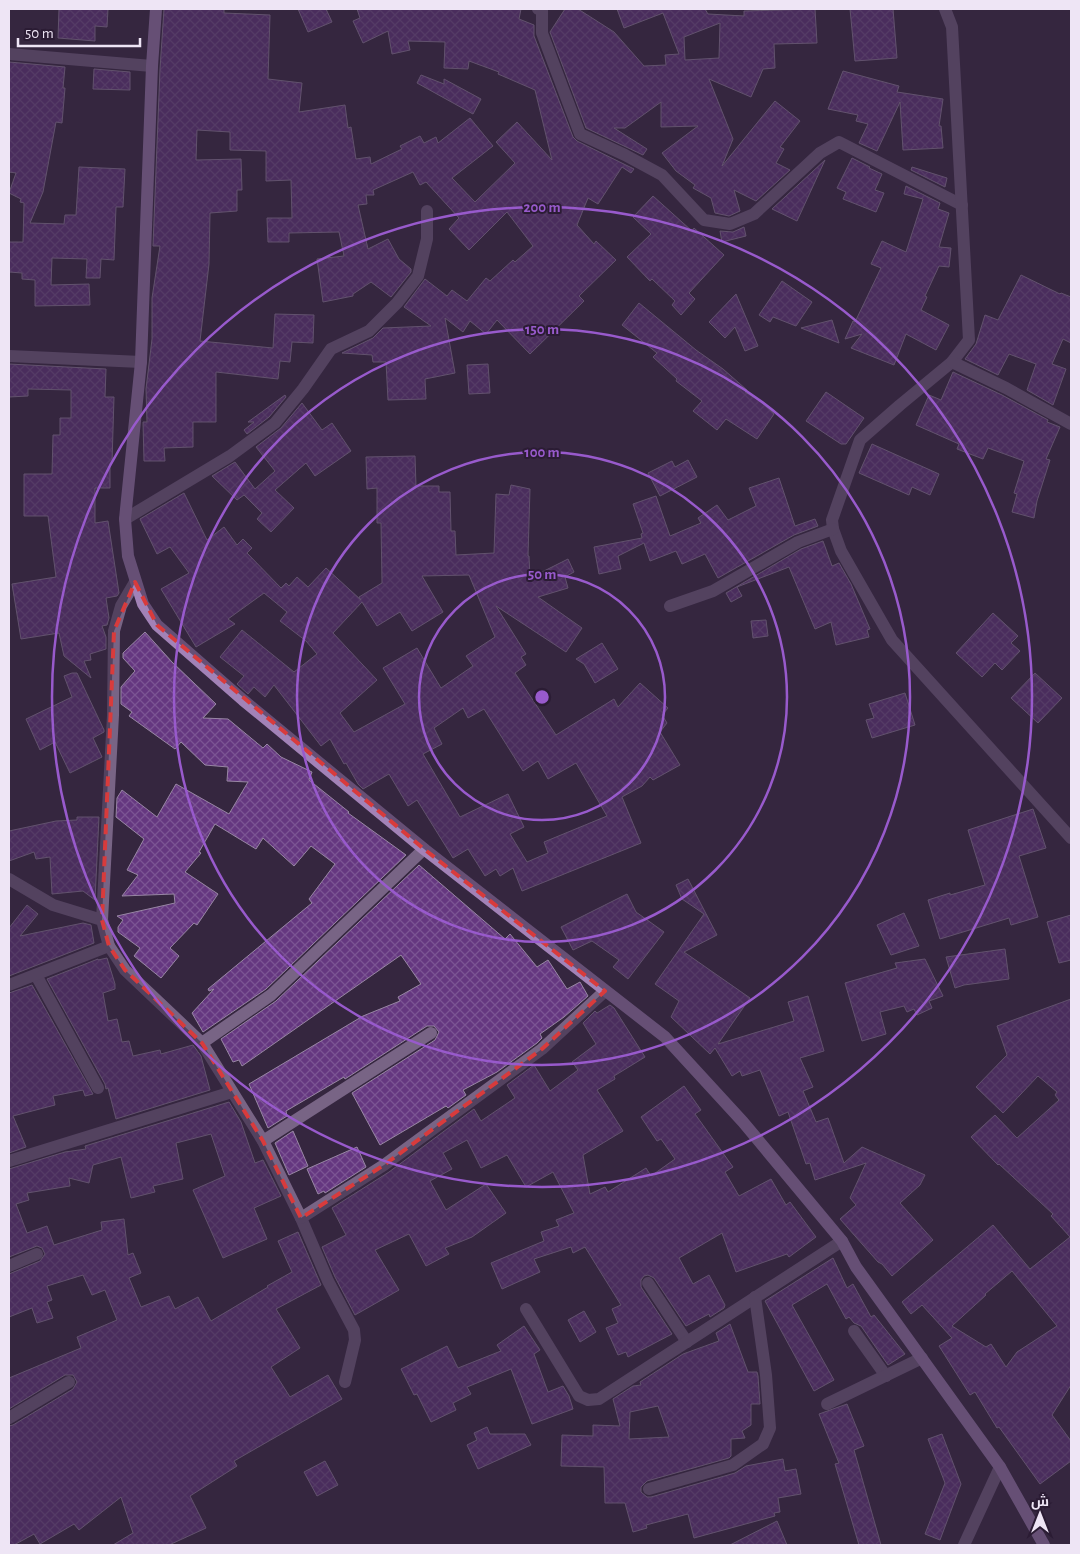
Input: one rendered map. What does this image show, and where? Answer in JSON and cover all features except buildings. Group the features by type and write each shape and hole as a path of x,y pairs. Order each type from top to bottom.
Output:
{"main road":[{"path":"156,9 152,66 141,362 125,520 128,556 143,604 157,625 243,700 424,850 665,1037 743,1122 842,1241 856,1267 1000,1467 1044,1545"}],"street":[{"path":"538,9 542,10 542,33 580,134 662,175 704,220 730,224 754,214 820,153 839,142 962,205"},
{"path":"945,9 952,27 969,340 952,362 860,440 832,520 833,529 841,551 892,640 1071,838"},
{"path":"9,54 152,66"},
{"path":"125,520 230,456 275,423 303,389 331,349 369,331 397,303 418,276 427,239 427,211"},
{"path":"9,356 141,362"},
{"path":"952,362 1006,388 1071,424"},
{"path":"670,606 713,591 798,542 833,529"},
{"path":"135,582 121,606 114,631 113,715 102,920 109,946 125,970 202,1043 263,1141 302,1218 328,1281 354,1330 354,1340 345,1382"},
{"path":"202,1043 271,995 424,850"},
{"path":"9,879 52,905 102,920"},
{"path":"9,985 109,946"},
{"path":"36,975 98,1088"},
{"path":"302,1218 384,1165 542,1049 605,991"},
{"path":"263,1141 431,1033"},
{"path":"9,1161 232,1092"},
{"path":"526,1309 579,1396 588,1400 599,1399 842,1241"},
{"path":"9,1266 37,1254"},
{"path":"648,1283 687,1342"},
{"path":"649,1489 733,1465 763,1444 770,1428 766,1375 755,1297"},
{"path":"854,1331 886,1376"},
{"path":"827,1404 922,1358"},
{"path":"9,1418 69,1382"},
{"path":"964,1545 1000,1467"}],"highlighted area":[{"path":"135,582 157,625 424,849 605,991 542,1049 384,1165 301,1218 263,1141 202,1043 125,970 109,946 102,920 114,631"}]}
